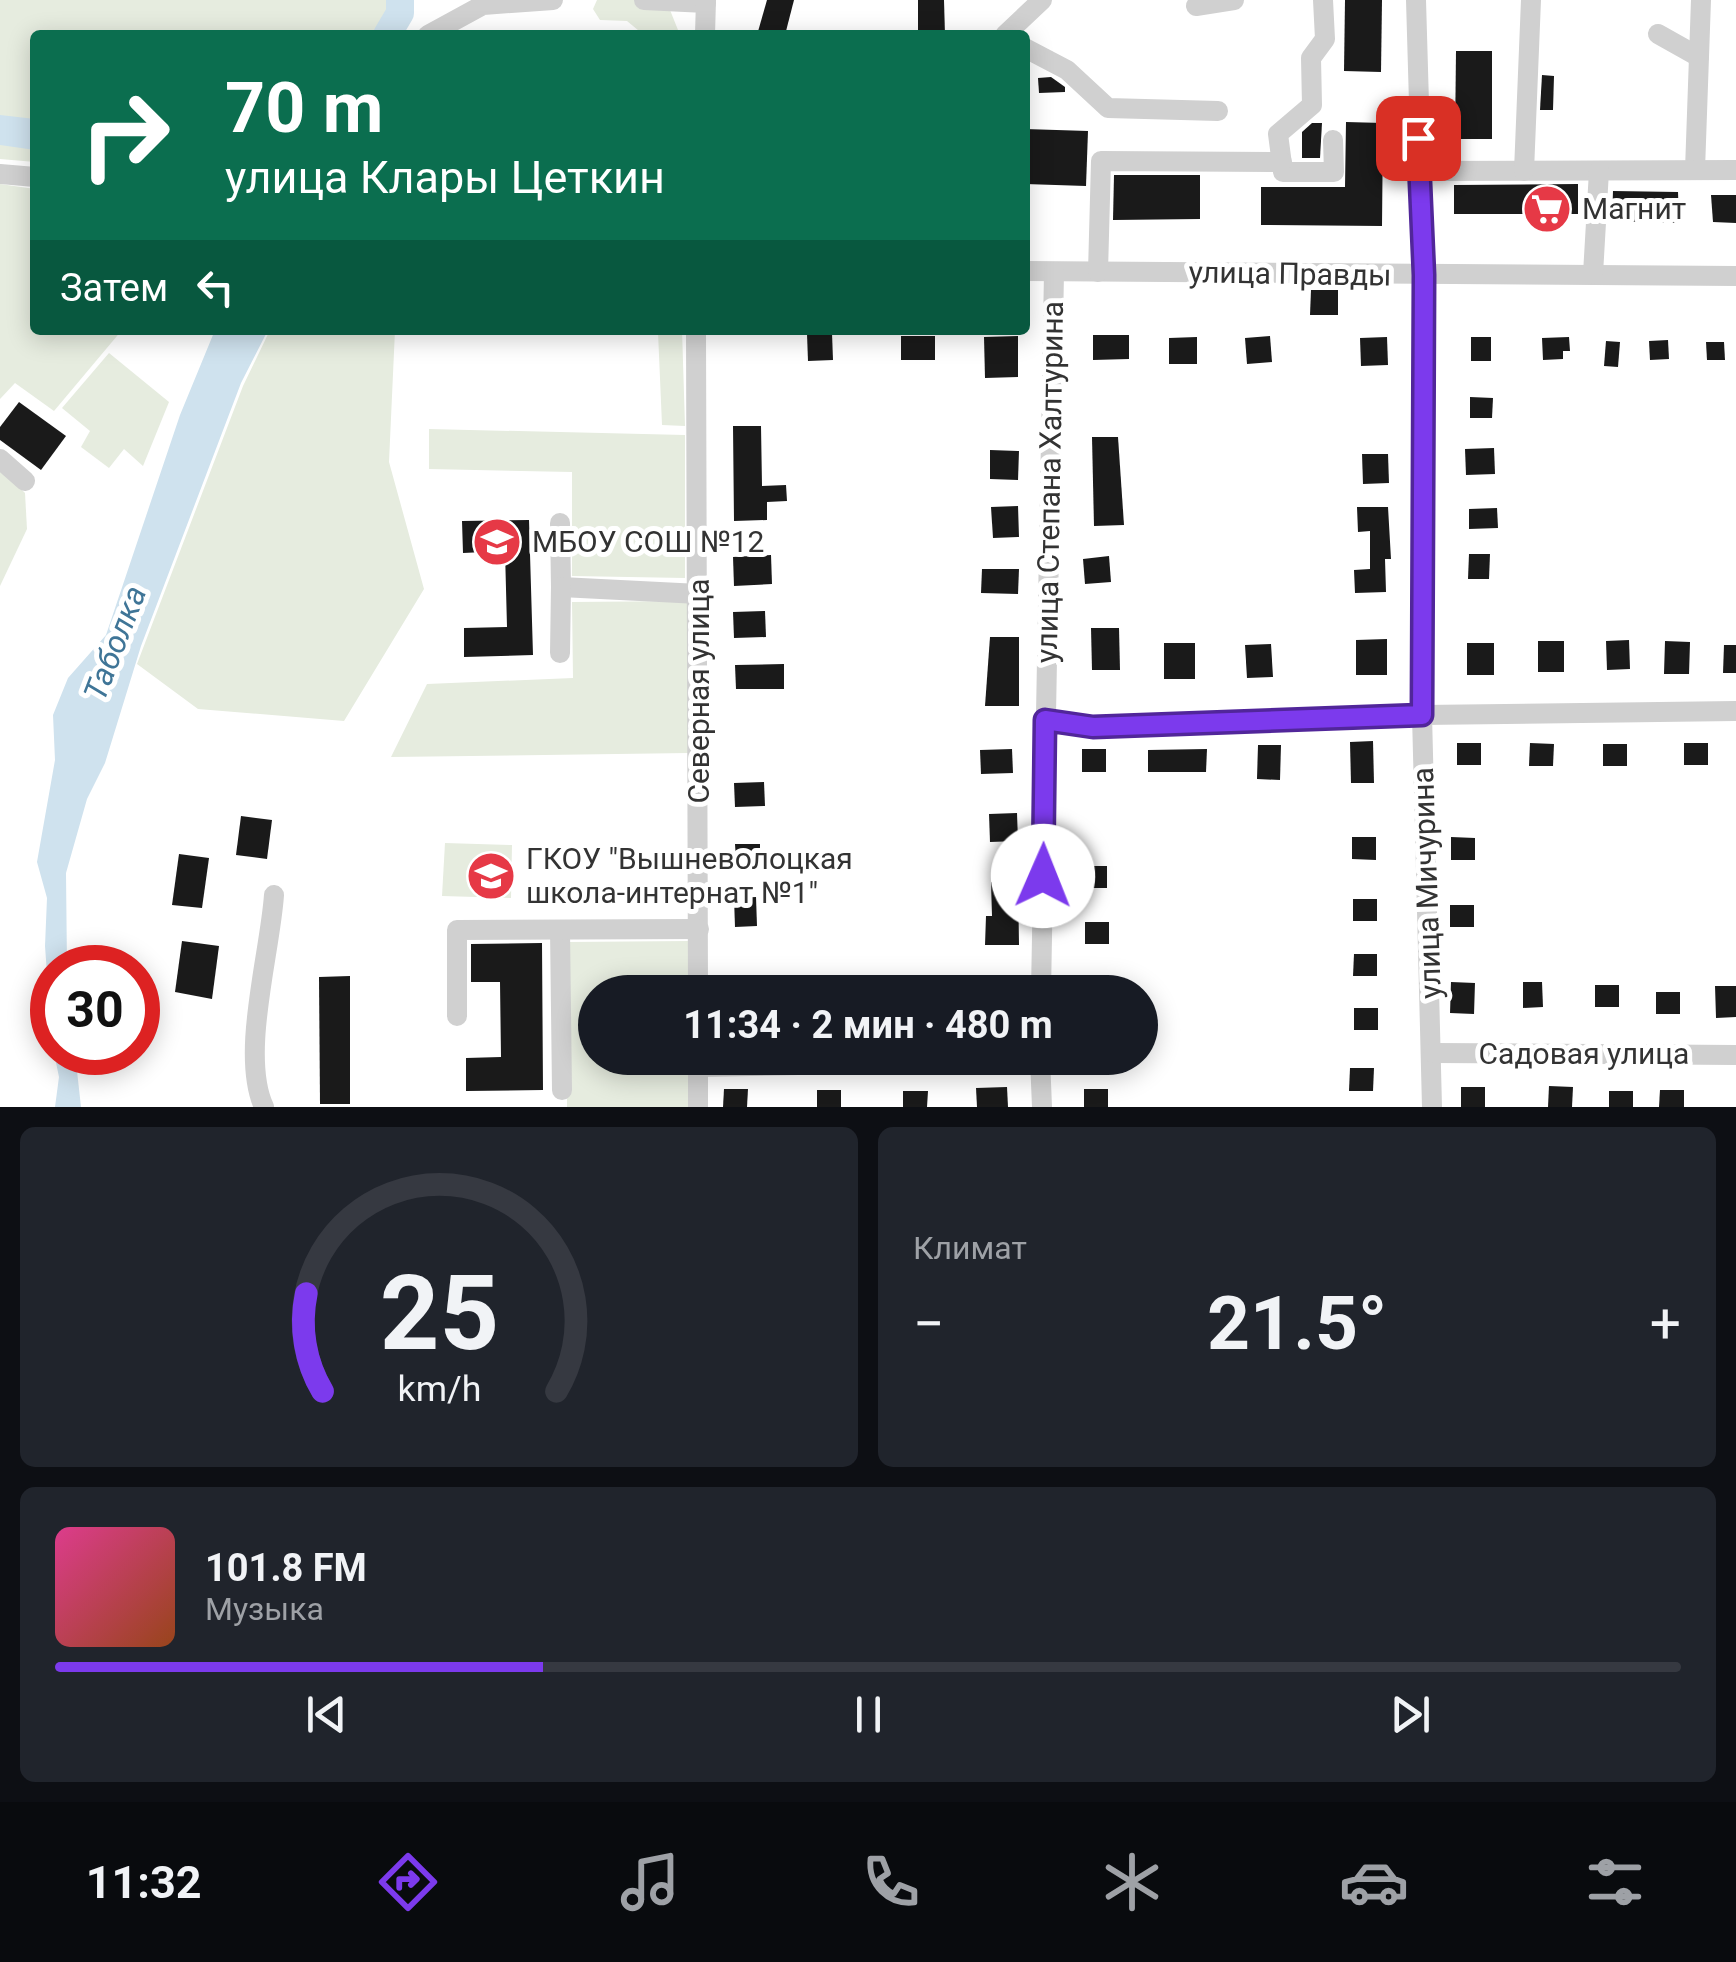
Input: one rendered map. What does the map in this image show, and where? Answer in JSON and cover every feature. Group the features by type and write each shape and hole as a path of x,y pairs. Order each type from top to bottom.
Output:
{"street":[{"path":"437,30 483,4 553,0"},
{"path":"644,0 706,2 705,30"},
{"path":"1010,30 1042,0"},
{"path":"1196,6 1234,0"},
{"path":"1324,0 1324,39 1311,58 1312,104 1278,134 1283,172 1334,172 1334,140"},
{"name":"улица Мичурина","path":"1416,0 1424,275 1422,715 1432,1107"},
{"path":"1524,171 1531,0"},
{"path":"1695,170 1700,0"},
{"path":"1658,34 1699,57"},
{"path":"1030,51 1067,70 1108,108 1218,110"},
{"path":"1098,272 1101,160 1282,162"},
{"path":"1419,171 1736,170"},
{"path":"1593,274 1599,171"},
{"path":"0,174 30,177"},
{"name":"улица Правды","path":"1030,271 1736,276"},
{"name":"улица Степана Халтурина","path":"1041,975 1054,272"},
{"name":"Северная улица","path":"696,335 698,975"},
{"path":"0,459 25,482"},
{"path":"560,523 560,653"},
{"path":"561,587 699,594"},
{"path":"1045,720 1093,727 1422,715 1736,711"},
{"path":"264,1107 255,1087 256,1045 274,895"},
{"path":"456,1016 457,930 699,929"},
{"path":"560,930 562,1090"},
{"name":"Садовая улица","path":"1433,1053 1736,1055"},
{"path":"698,1075 698,1107"},
{"path":"1041,1075 1042,1107"}],"shaded area":[{"path":"0,0 393,0 378,30 30,30 30,162 0,159"},
{"path":"597,0 660,0 670,10 678,30 638,30 627,21 600,20 593,9"},
{"path":"0,184 30,188 30,335 118,335 54,411 15,383 0,399"},
{"path":"268,335 395,335 389,462 424,589 344,721 198,709 137,664 243,386"},
{"path":"658,335 682,335 685,426 662,425"},
{"path":"109,353 169,402 143,466 124,449 109,468 81,447 90,431 62,408"},
{"path":"429,429 685,435 685,578 572,576 572,472 429,469"},
{"path":"0,468 25,493 27,529 0,586"},
{"path":"687,601 689,753 391,757 427,684 573,678 572,602"},
{"path":"445,843 512,845 511,898 442,896"},
{"path":"690,941 690,975 578,975 578,1075 689,1075 688,1107 567,1107 568,942"}],"water":[{"path":"0,115 30,118 30,149 0,145"},
{"path":"213,335 265,335 241,383 141,646 105,763 87,799 66,873 67,945 45,945 47,898 37,862 55,760 53,715 68,678 106,635 180,415"},
{"path":"77,1075 81,1107 55,1107 59,1077"}],"building":[{"path":"767,0 794,0 786,30 758,30"},
{"path":"918,0 944,0 945,30 918,30"},
{"path":"1345,0 1382,0 1381,72 1344,71"},
{"path":"1456,51 1492,51 1492,139 1455,139"},
{"path":"1542,75 1554,76 1553,110 1540,110"},
{"path":"1051,77 1065,87 1065,92 1039,93 1038,78"},
{"path":"1346,122 1383,123 1382,226 1261,225 1261,187 1345,187"},
{"path":"1312,123 1322,123 1320,158 1302,158 1302,132"},
{"path":"1030,129 1088,131 1086,186 1030,184"},
{"path":"1114,175 1200,175 1200,219 1113,220"},
{"path":"1578,184 1578,214 1454,214 1454,185"},
{"path":"1613,191 1678,192 1679,223 1612,221"},
{"path":"1711,195 1736,195 1736,223 1713,222"},
{"path":"1311,290 1338,290 1338,315 1310,315"},
{"path":"807,335 832,335 833,360 808,361"},
{"path":"1093,335 1129,335 1129,359 1093,360"},
{"path":"901,336 935,336 935,360 901,360"},
{"path":"1018,336 1018,377 985,378 984,337"},
{"path":"1270,336 1272,362 1247,364 1245,338"},
{"path":"1197,337 1197,364 1169,364 1169,338"},
{"path":"1387,337 1388,365 1361,366 1360,338"},
{"path":"1471,337 1491,337 1491,361 1471,361"},
{"path":"1569,337 1570,351 1563,351 1563,359 1543,360 1542,338"},
{"path":"1668,340 1669,359 1650,360 1649,341"},
{"path":"1606,341 1620,342 1618,367 1604,366"},
{"path":"1706,342 1724,342 1725,360 1707,360"},
{"path":"1470,397 1493,398 1492,418 1470,418"},
{"path":"19,402 66,436 41,470 0,440 0,427"},
{"path":"733,426 761,426 762,486 786,485 787,501 767,502 767,520 734,521"},
{"path":"1092,437 1118,437 1124,525 1094,526"},
{"path":"1494,448 1495,474 1466,475 1465,449"},
{"path":"990,450 1019,451 1018,480 990,479"},
{"path":"1362,454 1388,454 1389,483 1363,484"},
{"path":"1018,506 1019,537 993,538 991,507"},
{"path":"1357,507 1388,507 1391,559 1385,559 1386,592 1355,593 1354,570 1370,569 1370,531 1358,532"},
{"path":"1497,508 1498,528 1469,529 1469,509"},
{"path":"529,520 533,655 464,657 464,628 507,627 505,551 463,553 462,521"},
{"path":"1469,554 1490,554 1489,579 1468,579"},
{"path":"771,555 772,584 734,586 733,557"},
{"path":"1109,556 1111,582 1085,584 1083,559"},
{"path":"982,569 1019,569 1018,594 981,593"},
{"path":"765,611 766,637 734,638 733,612"},
{"path":"1091,628 1119,628 1120,670 1092,670"},
{"path":"990,637 1019,637 1019,706 985,706"},
{"path":"1387,639 1387,675 1356,675 1356,640"},
{"path":"1629,640 1630,669 1607,670 1606,641"},
{"path":"1538,641 1564,641 1564,672 1538,672"},
{"path":"1665,641 1690,642 1689,674 1664,674"},
{"path":"1164,643 1195,643 1195,679 1164,679"},
{"path":"1467,643 1494,643 1494,675 1467,675"},
{"path":"1271,644 1273,677 1247,678 1245,645"},
{"path":"1724,645 1736,645 1736,673 1723,673"},
{"path":"784,664 784,689 736,689 735,665"},
{"path":"1373,741 1374,783 1351,783 1350,742"},
{"path":"1457,743 1481,743 1481,765 1457,765"},
{"path":"1530,743 1554,744 1553,766 1529,766"},
{"path":"1684,743 1708,743 1708,765 1684,765"},
{"path":"1603,744 1627,744 1627,766 1603,766"},
{"path":"1258,745 1281,745 1280,780 1257,779"},
{"path":"1012,749 1013,773 981,774 980,750"},
{"path":"1082,749 1106,749 1106,772 1082,772"},
{"path":"1207,749 1206,772 1148,772 1148,750"},
{"path":"764,782 765,806 735,807 734,783"},
{"path":"1017,813 1018,841 990,842 989,814"},
{"path":"241,816 272,820 267,859 236,855"},
{"path":"1352,837 1376,837 1376,860 1352,859"},
{"path":"1451,837 1475,838 1475,860 1451,860"},
{"path":"735,844 760,844 760,859 736,860"},
{"path":"179,854 209,858 202,908 172,905"},
{"path":"1083,866 1107,866 1107,888 1083,888"},
{"path":"1018,881 1019,945 985,945 986,916 992,916 991,882"},
{"path":"756,897 757,926 735,927 734,898"},
{"path":"1353,899 1377,899 1377,921 1353,921"},
{"path":"1450,905 1474,905 1474,927 1450,927"},
{"path":"1085,922 1109,922 1109,944 1085,944"},
{"path":"182,941 219,946 212,999 175,992"},
{"path":"542,943 543,1090 466,1091 466,1058 501,1057 500,982 471,982 471,944"},
{"path":"1354,954 1377,954 1377,976 1353,976"},
{"path":"350,976 350,1104 320,1104 319,977"},
{"path":"1451,982 1475,983 1474,1014 1450,1013"},
{"path":"1523,982 1542,982 1543,1007 1523,1008"},
{"path":"1595,985 1619,985 1619,1007 1595,1007"},
{"path":"1715,986 1736,986 1736,1017 1716,1018"},
{"path":"1656,992 1680,992 1680,1014 1656,1014"},
{"path":"1354,1008 1378,1008 1378,1030 1354,1030"},
{"path":"1350,1068 1374,1068 1373,1091 1349,1091"},
{"path":"1549,1086 1573,1087 1572,1107 1548,1107"},
{"path":"1007,1087 1008,1107 977,1107 976,1088"},
{"path":"1461,1087 1485,1087 1485,1107 1461,1107"},
{"path":"724,1089 748,1089 747,1107 723,1107"},
{"path":"1084,1089 1108,1089 1108,1107 1084,1107"},
{"path":"817,1090 841,1090 841,1107 817,1107"},
{"path":"1660,1090 1684,1090 1684,1107 1659,1107"},
{"path":"903,1091 928,1091 927,1107 903,1107"},
{"path":"1609,1091 1633,1091 1633,1107 1609,1107"}],"waterway":[{"name":"Таболка","path":"390,30 400,13 400,0"}],"place":[{"name":"Магнит","path":"1547,209"},
{"name":"МБОУ СОШ №12","path":"497,542"},
{"name":"ГКОУ \"Вышневолоцкая школа-интернат №1\"","path":"491,876"}],"route":[{"path":"1043,876 1045,720 1093,727 1422,715 1424,275 1418,138"}]}
